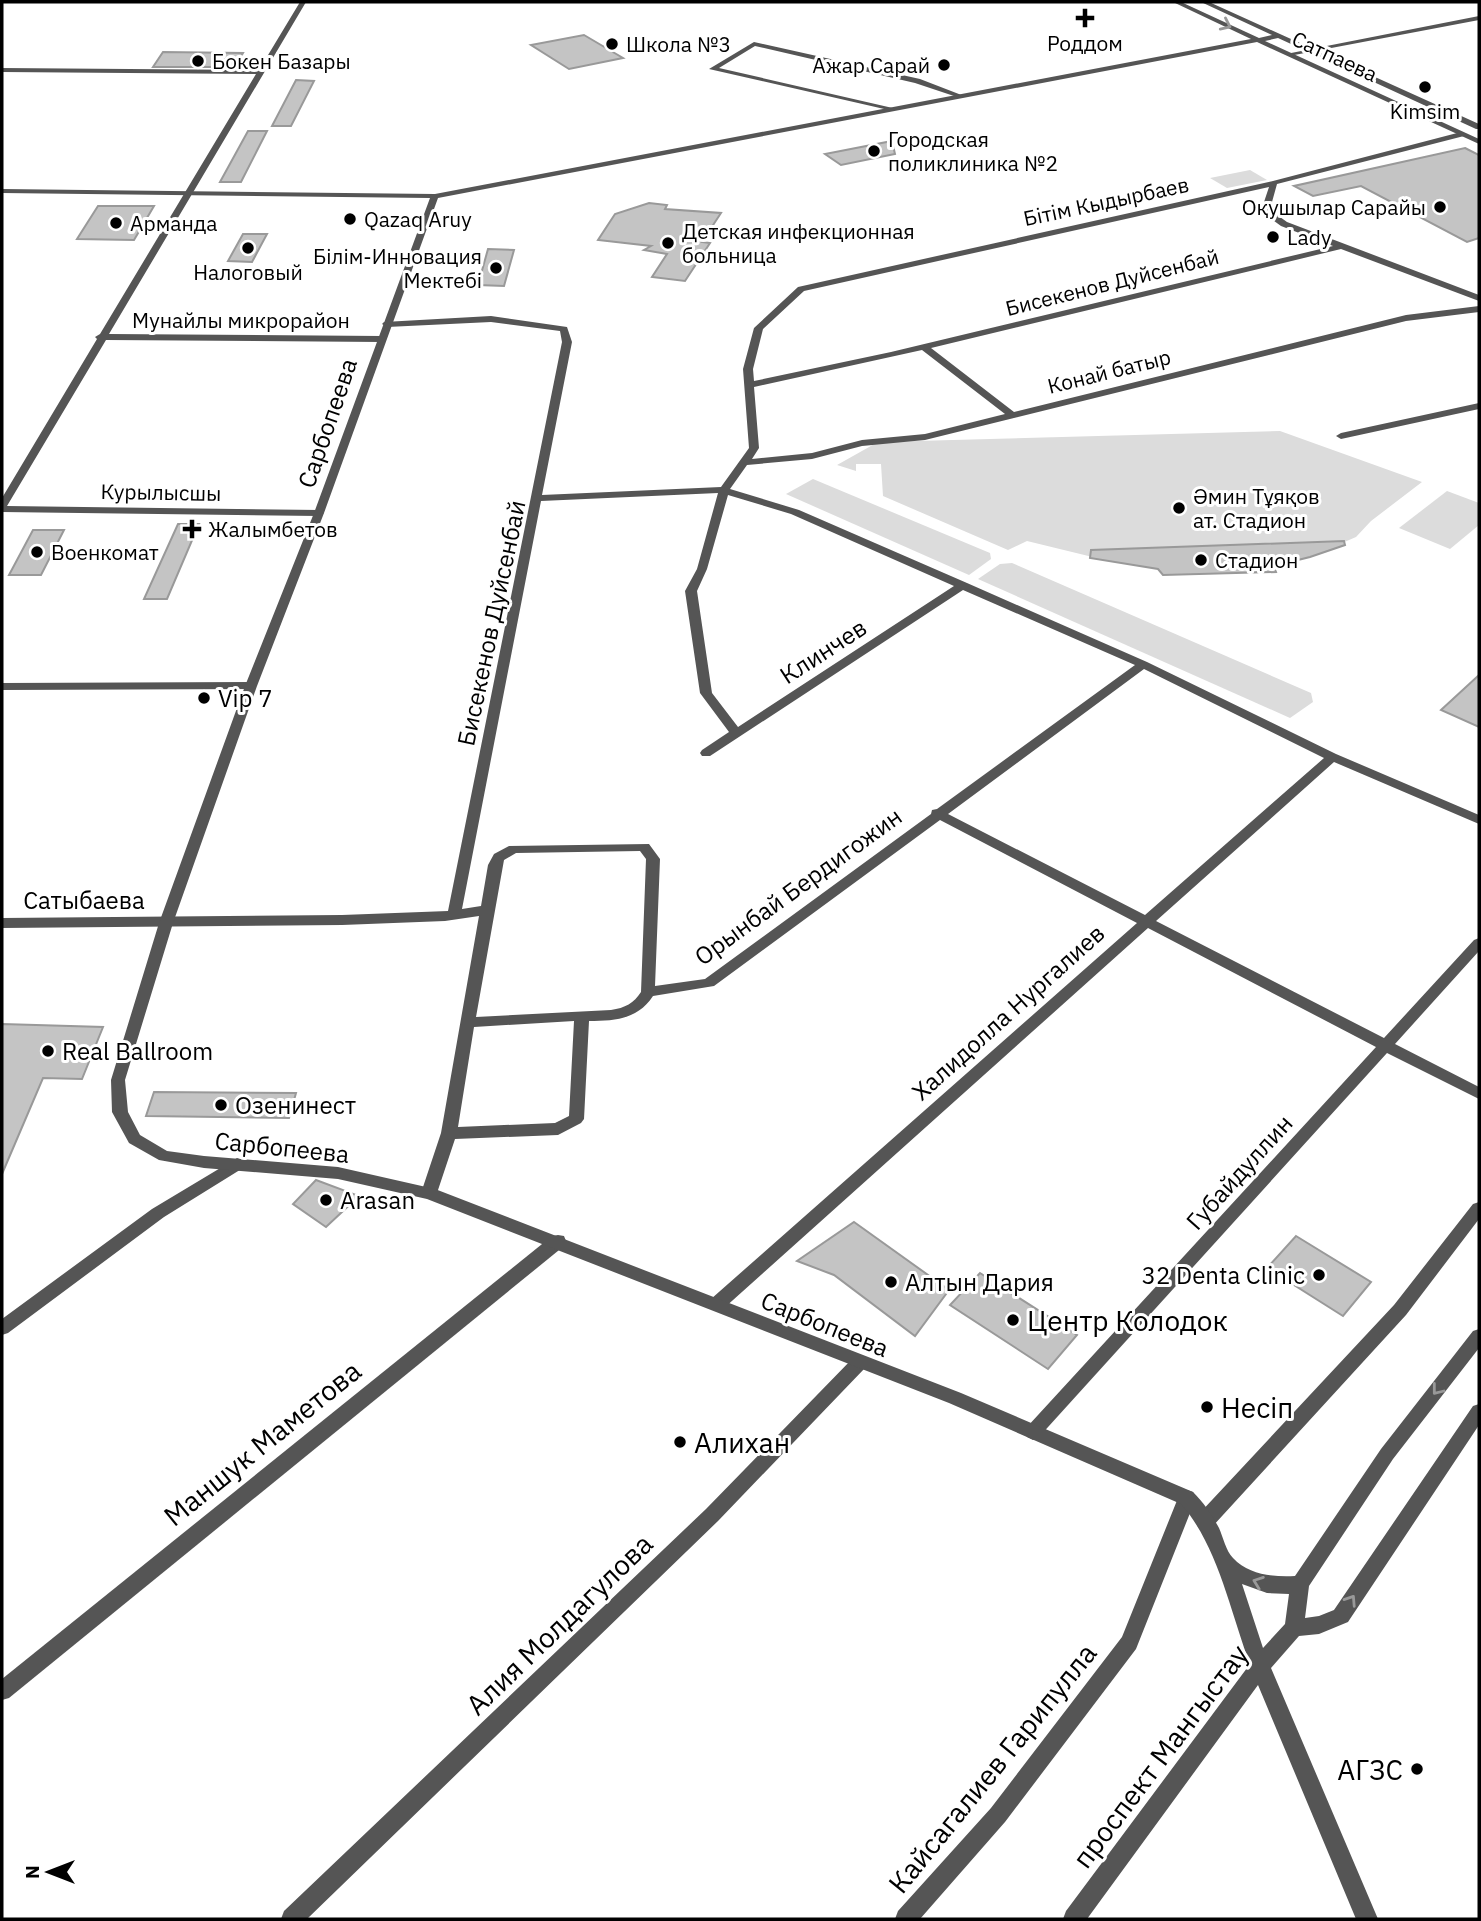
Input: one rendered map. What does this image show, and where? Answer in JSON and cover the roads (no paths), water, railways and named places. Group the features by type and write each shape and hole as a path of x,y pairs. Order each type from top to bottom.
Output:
{"street":[{"path":"2,508 100,337 303,2"},
{"name":"Сатпаева","path":"1176,2 1479,142"},
{"name":"Сатпаева","path":"1204,2 1479,127"},
{"path":"1289,54 1479,18"},
{"path":"2,191 435,196 1279,36"},
{"path":"893,109 713,69 754,44 917,81 960,96"},
{"path":"3,71 261,72"},
{"path":"1421,115 1440,110"},
{"name":"Бiтiм Кыдырбаев","path":"747,462 754,448 748,369 759,328 801,289 1273,183 1461,134"},
{"path":"1273,183 1268,202 1269,214 1284,224 1338,247 1479,298"},
{"name":"Сарбопеева","path":"435,196 319,513 251,686 166,923 118,1080 120,1112 134,1139 164,1156 338,1173 429,1193 718,1304 859,1363 955,1398 1187,1498 1197,1506 1205,1521 1260,1666 1367,1919"},
{"name":"Бисекенов Дуйсенбай","path":"749,385 923,347 1338,247"},
{"name":"Конай батыр","path":"747,462 812,456 862,443 925,437 1406,318 1479,309"},
{"name":"Мунайлы микрорайон","path":"100,337 384,332 491,319 564,329 567,341"},
{"name":"Бисекенов Дуйсенбай","path":"454,913 567,341"},
{"path":"923,347 1010,414"},
{"path":"1341,436 1479,407"},
{"path":"737,733 706,693 691,591 702,569 724,490 747,462"},
{"path":"538,498 724,490 821,522 1143,664 1332,757 1479,820"},
{"name":"Курылысшы","path":"2,508 319,513"},
{"name":"Клинчев","path":"706,753 963,585"},
{"name":"Орынбай Бердигожин","path":"648,992 709,983 1143,664"},
{"path":"2,687 251,686"},
{"name":"Халидолла Нургалиев","path":"718,1304 1145,920 1332,757"},
{"path":"937,813 1479,1094"},
{"path":"429,1193 449,1133 495,865 499,857 514,849 644,847 653,859 648,992 641,1006 623,1016 470,1022"},
{"name":"Сатыбаева","path":"2,923 166,923 445,916 488,909"},
{"name":"Губайдуллин","path":"1033,1432 1479,943"},
{"path":"449,1133 558,1129 576,1119 582,1016"},
{"path":"2,1328 158,1213 237,1164"},
{"path":"1205,1521 1400,1310 1479,1208"},
{"name":"Маншук Маметова","path":"2,1691 558,1241"},
{"path":"1479,1336 1387,1454 1300,1584 1294,1628 1319,1625 1341,1616 1479,1411"},
{"name":"Алия Молдагулова","path":"292,1919 712,1515 859,1363"},
{"name":"Кайсагалиев Гарипулла","path":"906,1919 999,1815 1129,1643 1187,1498"},
{"path":"1222,1561 1254,1582 1271,1587 1300,1584"},
{"name":"проспект Мангыстау","path":"1074,1919 1260,1666 1294,1628"}],"place":[{"name":"Роддом","path":"1085,18"},
{"name":"Школа №3","path":"612,44"},
{"name":"Бокен Базары","path":"198,61"},
{"name":"Ажар Сарай","path":"944,65"},
{"name":"Kimsim","path":"1425,87"},
{"name":"Городская поликлиника №2","path":"874,151"},
{"name":"Оқушылар Сарайы","path":"1440,207"},
{"name":"Qazaq Aruy","path":"350,219"},
{"name":"Арманда","path":"116,223"},
{"name":"Lady","path":"1273,237"},
{"name":"Детская инфекционная больница","path":"668,243"},
{"name":"Налоговый","path":"248,248"},
{"name":"Білім-Инновация Мектебі","path":"496,268"},
{"name":"Әмин Тұяқов ат. Стадион","path":"1179,508"},
{"name":"Жалымбетов","path":"192,529"},
{"name":"Военкомат","path":"37,552"},
{"name":"Стадион","path":"1201,560"},
{"name":"Vip 7","path":"204,698"},
{"name":"Real Ballroom","path":"48,1051"},
{"name":"Озенинест","path":"221,1105"},
{"name":"Arasan","path":"326,1200"},
{"name":"32 Denta Clinic","path":"1319,1275"},
{"name":"Алтын Дария","path":"891,1282"},
{"name":"Центр Колодок","path":"1013,1320"},
{"name":"Несіп","path":"1207,1407"},
{"name":"Алихан","path":"680,1442"},
{"name":"АГЗС","path":"1417,1769"}]}
